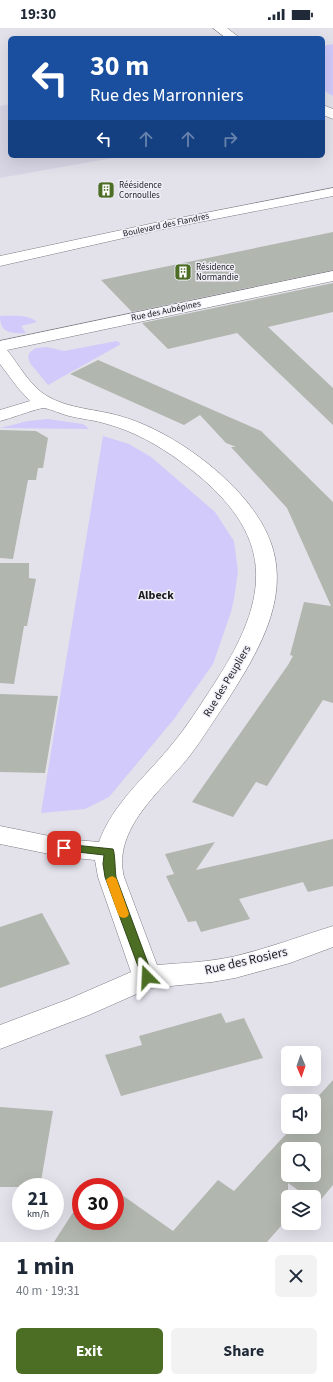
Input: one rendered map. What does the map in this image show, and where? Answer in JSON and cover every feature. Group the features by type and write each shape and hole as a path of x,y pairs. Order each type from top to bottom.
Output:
{"street":[{"path":"219,28 231,36"},
{"path":"207,31 214,36"},
{"name":"Boulevard des Flandres","path":"333,192 159,226 0,261 146,237 333,200"},
{"name":"Rue des Aubépines","path":"0,346 333,276"},
{"name":"Rue des Peupliers","path":"0,352 34,394 45,402 65,409 125,424 149,435 180,453 205,471 237,500 252,522 265,555 266,565 264,601 257,625 243,656 202,722 121,824 109,852 108,864 111,877 147,977"},
{"path":"0,416 45,402"},
{"path":"0,835 64,848 109,852"},
{"name":"Rue des Rosiers","path":"0,1037 79,1007 147,977 212,971 235,966 290,952 333,936"}],"shaded area":[{"path":"333,44 333,96 325,91 325,46"},
{"path":"8,104 8,158 113,158 0,178 0,106"},
{"path":"0,316 25,317 33,319 37,322 21,326 26,333 11,333 2,326"},
{"path":"117,341 121,344 48,385 30,363 28,357 30,352 36,348 47,347 64,351"},
{"path":"48,419 83,424 89,429 0,428 28,421"},
{"path":"103,436 129,444 151,457 215,512 234,541 238,571 234,599 213,664 174,719 109,797 85,809 41,813"}],"building":[{"path":"333,232 333,270 132,312 101,280"},
{"path":"333,283 333,312 268,327 333,388 333,425 237,333 168,349 142,323"},
{"path":"98,360 261,431 333,502 333,703 323,700 267,786 256,782 233,817 192,802 288,665 293,656 290,655 304,602 331,606 287,508 231,447 236,447 226,443 200,415 184,425 70,374"},
{"path":"0,430 36,431 48,438 43,468 38,468 36,480 28,480 13,559 0,558"},
{"path":"0,563 29,563 29,578 36,579 27,626 24,626 14,684 0,683"},
{"path":"0,694 58,696 45,773 0,772"},
{"path":"333,839 333,886 308,892 303,882 239,899 250,919 201,932 196,921 188,922 166,876 174,874 165,854 215,842 196,870"},
{"path":"42,913 70,964 0,988 0,927"},
{"path":"221,1013 226,1023 244,1018 263,1058 121,1096 105,1055 142,1045 139,1036"},
{"path":"333,1080 333,1185 321,1199 321,1190 298,1190 288,1183 288,1190 281,1190 281,1226 267,1242 54,1242 62,1230 64,1230 64,1226 72,1214 72,1230 124,1230 124,1196 173,1231 218,1180 234,1191 286,1134 321,1134 320,1094"},
{"path":"0,1107 53,1111 42,1178 12,1178 12,1187 0,1187"}],"slow traffic":[{"path":"112,880 124,914"}],"place":[{"name":"Réésidence Cornoulles","path":"106,190"},
{"name":"Résidence Normandie","path":"183,272"}],"district":[{"name":"Albeck","path":"156,595"}],"route":[{"path":"64,848 109,852 108,864 111,877 147,977"}]}
